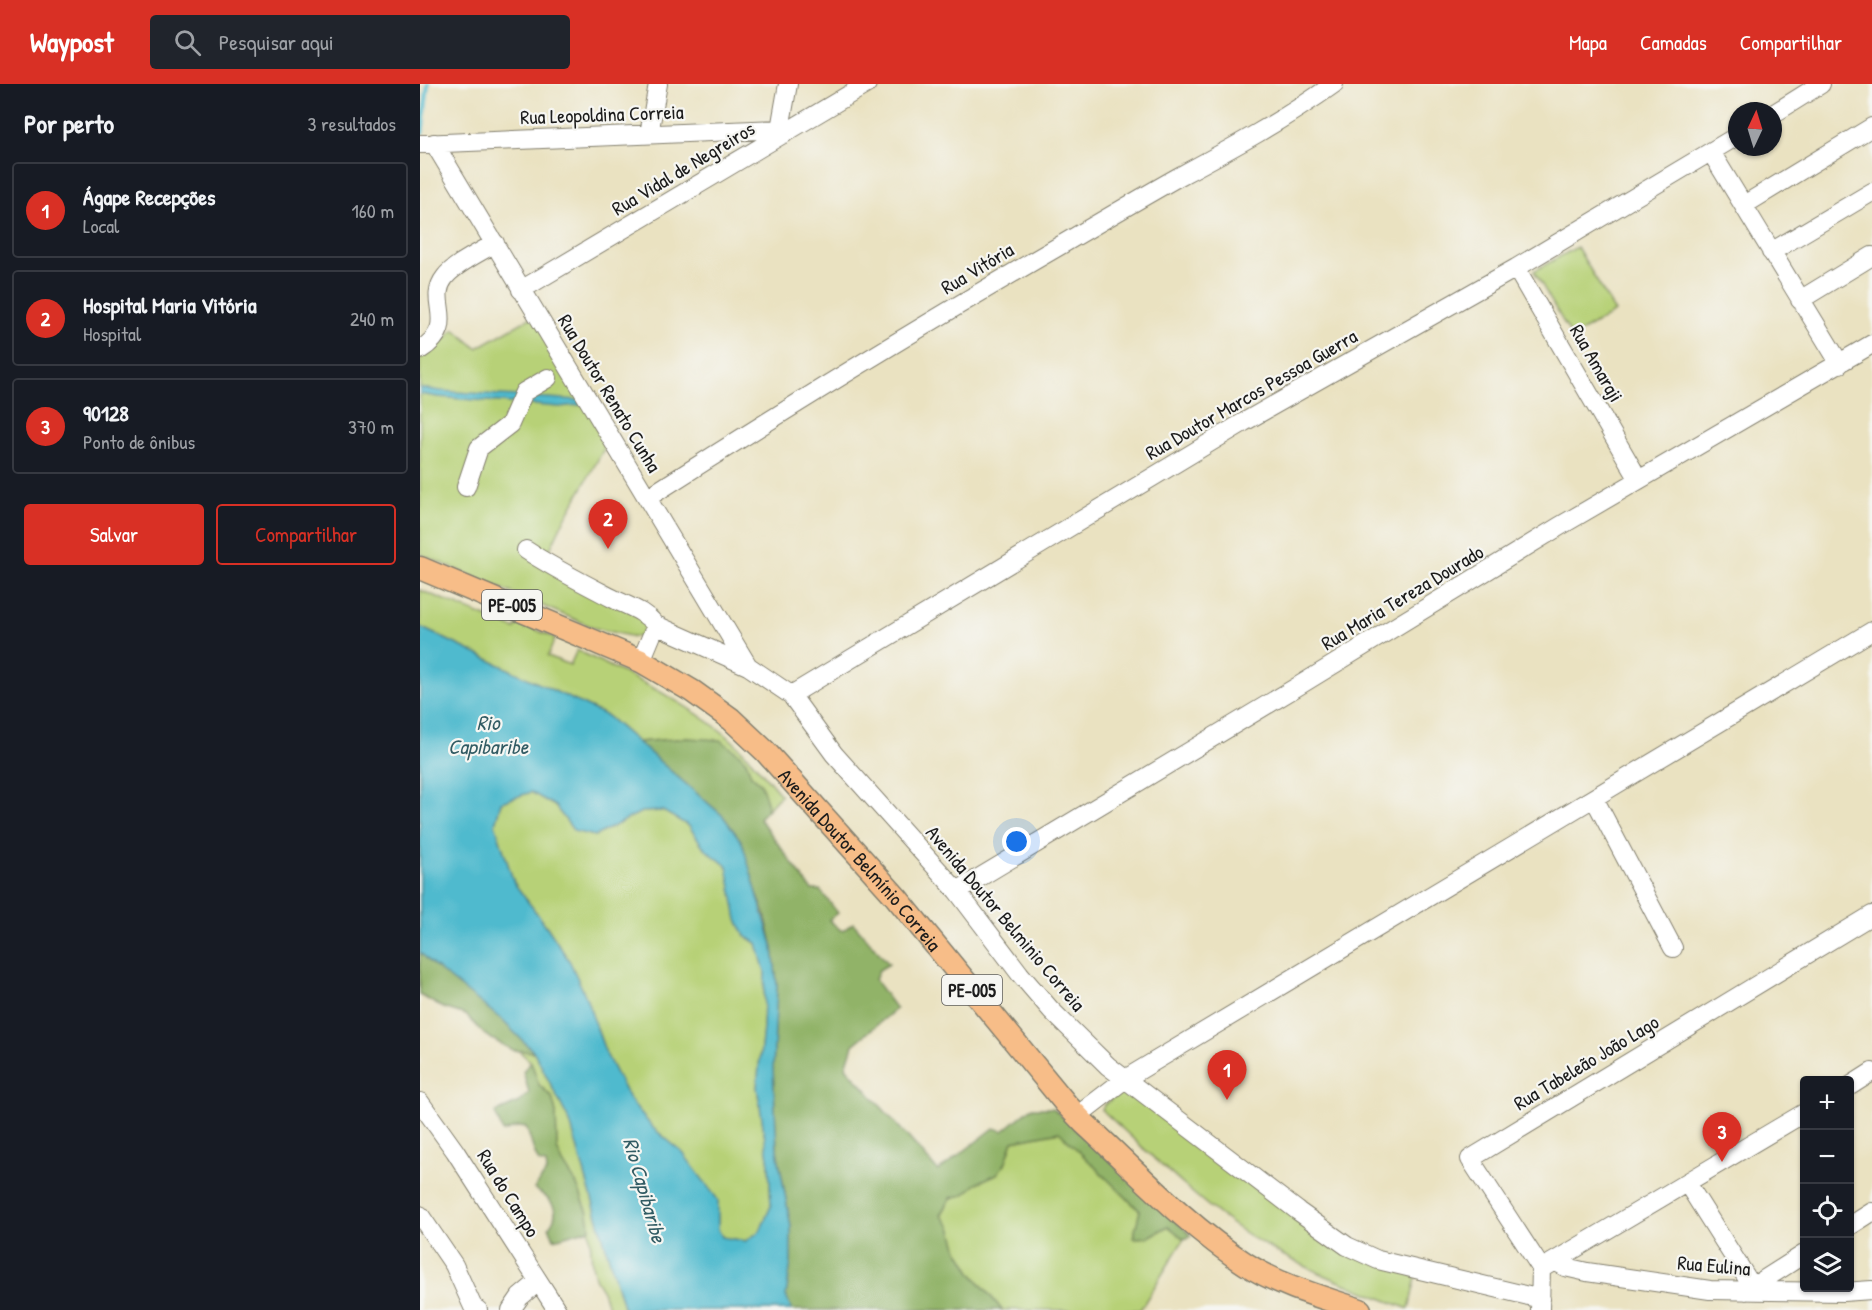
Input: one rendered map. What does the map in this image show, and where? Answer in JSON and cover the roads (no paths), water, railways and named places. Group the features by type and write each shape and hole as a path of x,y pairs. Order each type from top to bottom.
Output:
{"main road":[{"name":"Avenida Doutor Belmínio Correia","path":"420,567 603,643 640,661 692,691 731,719 765,751 896,897 1077,1116 1205,1235 1247,1265 1289,1286 1360,1310"}],"street":[{"path":"649,135 658,84"},
{"path":"782,131 788,84"},
{"name":"Rua Vidal de Negreiros","path":"521,290 782,131 867,84"},
{"name":"Rua Vitória","path":"646,498 988,287 1290,115 1334,84"},
{"path":"1782,108 1821,84"},
{"path":"1744,205 1872,127"},
{"name":"Rua Leopoldina Correia","path":"427,143 782,131"},
{"name":"Rua Doutor Marcos Pessoa Guerra","path":"791,695 1244,422 1516,268 1728,142"},
{"name":"Rua Doutor Renato Cunha","path":"427,143 495,243 521,290 748,666"},
{"path":"1711,152 1840,364"},
{"path":"1771,252 1872,192"},
{"path":"420,350 439,334 441,328 439,293 446,276 495,243"},
{"path":"1800,300 1872,256"},
{"name":"Rua Amaraji","path":"1516,268 1639,480"},
{"name":"Rua Maria Tereza Dourado","path":"957,891 1639,480 1872,344"},
{"path":"466,487 479,448 510,424 522,399 547,376 567,364"},
{"name":"Avenida Doutor Belminio Correia","path":"526,549 543,562 646,614 656,625 748,666 791,695 834,754 957,891 1020,974 1051,1010 1108,1066 1298,1211 1347,1246 1378,1260 1541,1304"},
{"path":"640,661 656,625"},
{"path":"1077,1116 1125,1079 1872,631"},
{"path":"1594,798 1673,948"},
{"name":"Rua Tabeleão João Lago","path":"1548,1264 1470,1159 1872,915"},
{"path":"1854,1083 1872,1072"},
{"name":"Rua do Campo","path":"420,1102 455,1150 557,1310"},
{"path":"1541,1304 1548,1264 1800,1115"},
{"path":"1687,1184 1749,1289 1800,1257"},
{"path":"1854,1223 1872,1212"},
{"path":"420,1215 454,1265 473,1307 478,1310"},
{"name":"Rua Eulina","path":"1548,1264 1710,1290 1872,1290"},
{"path":"511,1310 520,1298 538,1282"}],"water":[{"path":"420,388 578,400 587,404 559,407 438,397 420,394"},
{"name":"Rio Capibaribe","path":"420,627 607,716 723,816 742,842 773,948 777,986 773,1069 777,1150 791,1227 791,1262 786,1296 792,1310 624,1310 570,1122 534,1052 501,1019 420,952","holes":["531,792 555,806 574,831 595,836 641,812 663,811 689,826 705,849 727,866 737,920 745,936 757,943 765,972 763,1028 757,1087 769,1164 771,1206 760,1231 746,1241 722,1237 718,1229 718,1200 683,1153 652,1127 628,1097 606,1054 585,995 570,962 514,883 495,824 501,802"]}],"waterway":[{"path":"422,133 428,84"}],"place":[{"name":"Hospital Maria Vitória","path":"608,549"},
{"name":"Ágape Recepções","path":"1227,1100"},
{"name":"90128","path":"1722,1162"}]}
